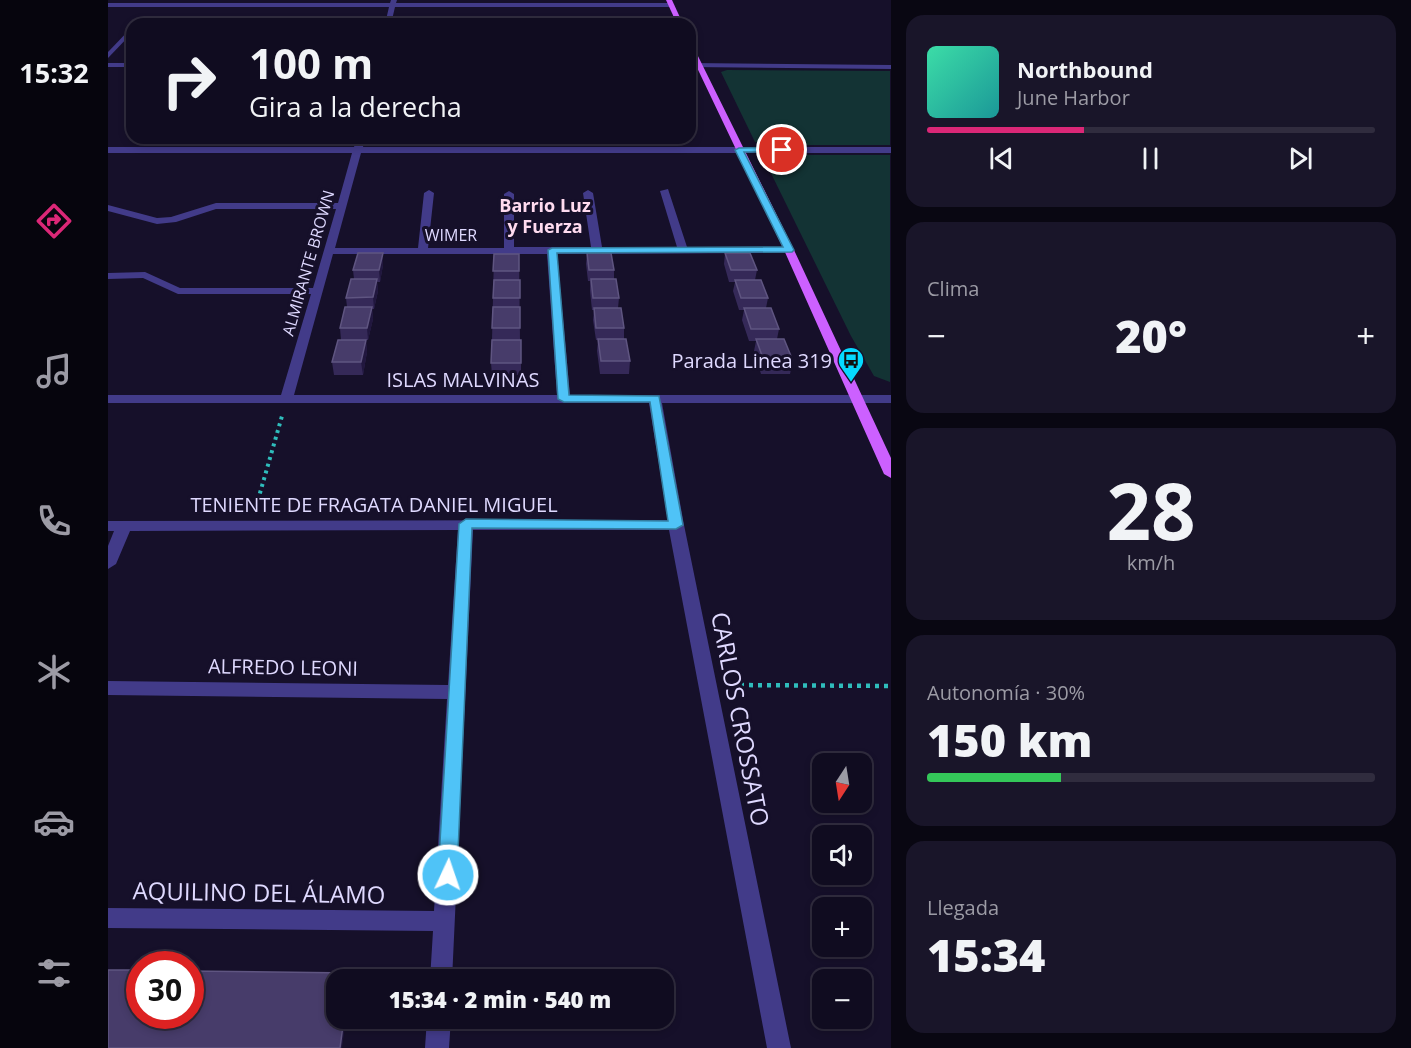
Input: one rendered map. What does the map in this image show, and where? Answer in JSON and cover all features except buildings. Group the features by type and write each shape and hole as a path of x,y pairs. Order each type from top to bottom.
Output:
{"main road":[{"path":"670,2 677,18"},
{"path":"696,68 789,250 891,474"}],"street":[{"path":"148,11 156,2"},
{"path":"108,4 156,2 670,2"},
{"path":"389,18 393,2"},
{"path":"108,56 126,36"},
{"path":"108,65 126,65"},
{"path":"696,66 891,67"},
{"name":"ALMIRANTE BROWN","path":"287,398 360,144"},
{"path":"108,150 891,150"},
{"path":"665,191 683,250"},
{"path":"423,250 429,193"},
{"path":"588,193 597,250"},
{"path":"509,194 509,250"},
{"path":"108,208 125,210 137,219 161,222 216,206 341,206"},
{"name":"WIMER","path":"330,250 789,250"},
{"path":"552,250 564,399"},
{"path":"108,276 145,275 178,291 316,291"},
{"name":"ISLAS MALVINAS","path":"108,399 891,399"},
{"name":"CARLOS CROSSATO","path":"655,399 676,525 779,1048"},
{"path":"442,969 466,524"},
{"name":"TENIENTE DE FRAGATA DANIEL MIGUEL","path":"116,526 676,525"},
{"path":"108,564 116,526"},
{"name":"ALFREDO LEONI","path":"108,688 457,692"},
{"name":"AQUILINO DEL ÁLAMO","path":"108,918 445,921"},
{"path":"437,1048 438,1029"}],"path":[{"path":"251,525 287,398"},
{"path":"709,685 891,686"}],"green space":[{"path":"727,70 890,71 890,145 764,145 755,142 721,72"},
{"path":"771,155 890,155 890,382 874,376 851,336 764,159"}],"place":[{"name":"Parada Linea 319","path":"851,383"}],"district":[{"name":"Barrio Luz y Fuerza","path":"545,215"}],"route":[{"path":"448,875 466,524 676,525 655,399 564,399 552,250 789,250 739,150 782,150"}]}
